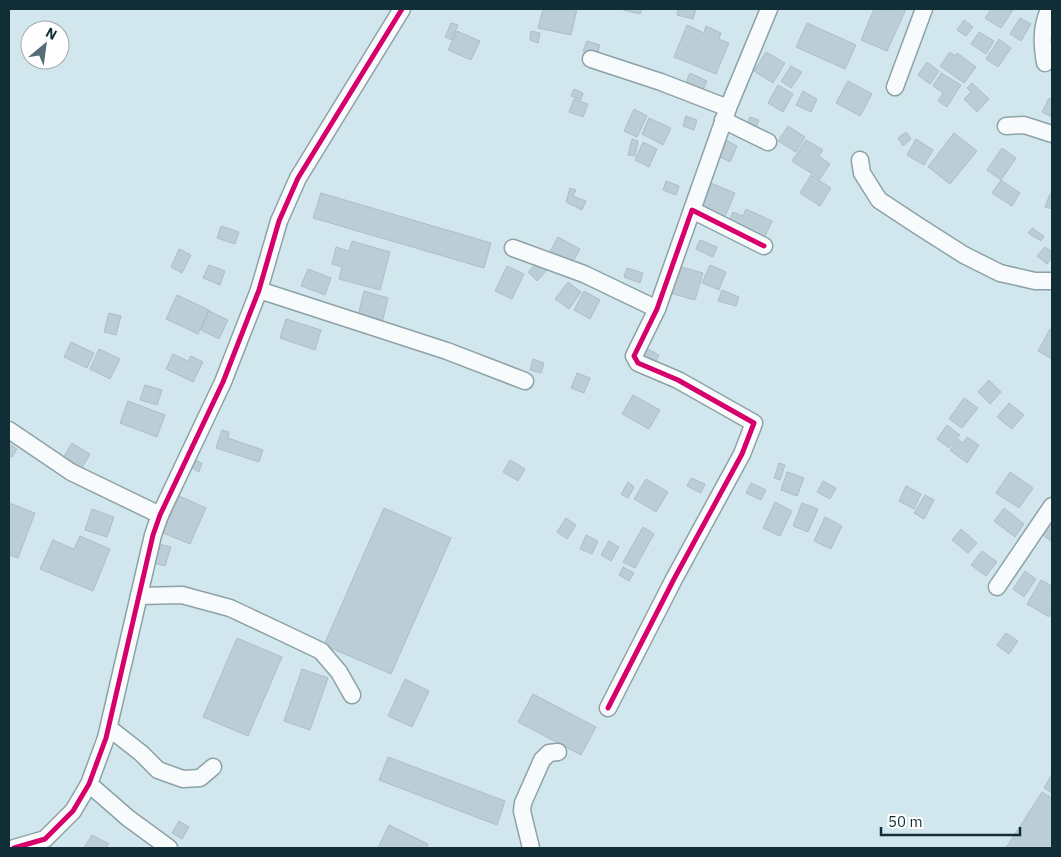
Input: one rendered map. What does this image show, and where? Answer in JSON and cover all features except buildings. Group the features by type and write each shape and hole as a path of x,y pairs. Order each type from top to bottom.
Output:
{"street":[{"path":"14,848 45,839 73,811 89,784 109,728 153,535 160,515 223,382 259,290 279,221 298,178 402,9"},
{"path":"608,708 674,579 742,454 754,423 678,380 638,363 634,356 657,309 726,114 769,9"},
{"path":"894,87 924,9"},
{"path":"1046,62 1042,42 1044,20 1048,12 1052,12"},
{"path":"592,59 661,82 726,114 768,142"},
{"path":"1006,126 1024,125 1052,134"},
{"path":"860,160 862,174 879,200 964,255 1000,273 1035,281 1052,281"},
{"path":"692,210 764,246"},
{"path":"514,248 584,274 657,309"},
{"path":"259,290 447,351 525,381"},
{"path":"9,430 71,472 160,515"},
{"path":"997,587 1052,506"},
{"path":"139,596 182,595 230,608 271,627 321,651 339,672 352,695"},
{"path":"109,728 141,753 158,770 183,779 200,778 213,767"},
{"path":"531,848 522,811 523,803 542,760 549,753 558,752"},
{"path":"89,784 128,818 169,848"}],"cycle path":[{"path":"14,848 45,839 73,811 89,784 106,738 153,535 160,515 223,382 259,290 279,221 298,178 402,9"},
{"path":"608,708 674,579 742,454 754,423 678,380 638,363 634,356 657,309 692,210 764,246"}]}
